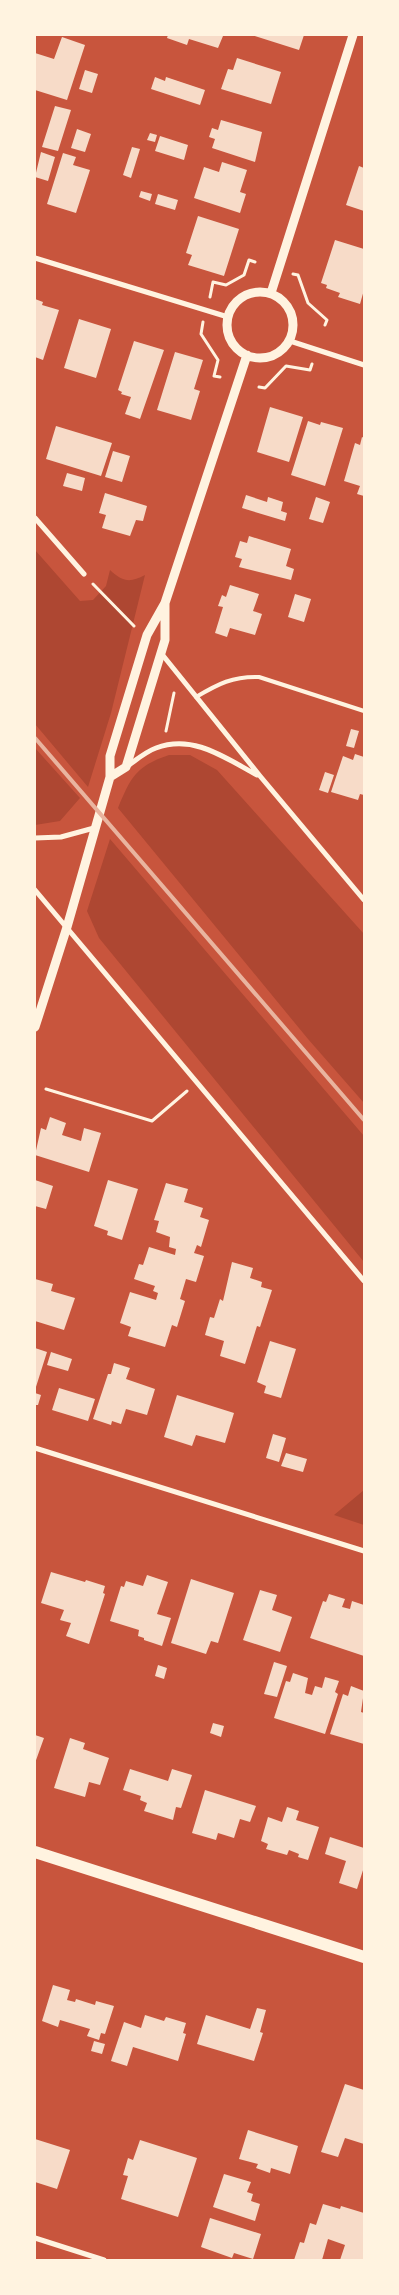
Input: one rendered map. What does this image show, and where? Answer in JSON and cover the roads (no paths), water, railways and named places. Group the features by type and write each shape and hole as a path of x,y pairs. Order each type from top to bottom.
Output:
{"main road":[{"path":"35,1852 364,1957"}],"street":[{"path":"271,293 353,35"},
{"path":"35,258 228,317"},
{"path":"260,292 271,293 288,306 292,316 293,327 290,341 279,352 270,356 260,358 247,356 234,346 229,337 228,317 232,307 244,296 260,292"},
{"path":"290,341 364,365"},
{"path":"35,1026 67,927 110,777 110,756 147,635 165,603 247,356"},
{"path":"35,518 84,574"},
{"path":"126,767 165,640 165,603"},
{"path":"161,653 260,776 364,900"},
{"path":"110,777 154,748 188,744 205,747 260,776"},
{"path":"35,838 61,837 94,828"},
{"path":"35,890 364,1282"},
{"path":"35,1448 364,1551"},
{"path":"35,2238 104,2260"}],"lane":[{"path":"196,697 224,681 243,676 259,677 364,711"}],"railway":[{"path":"35,738 364,1120"}]}
